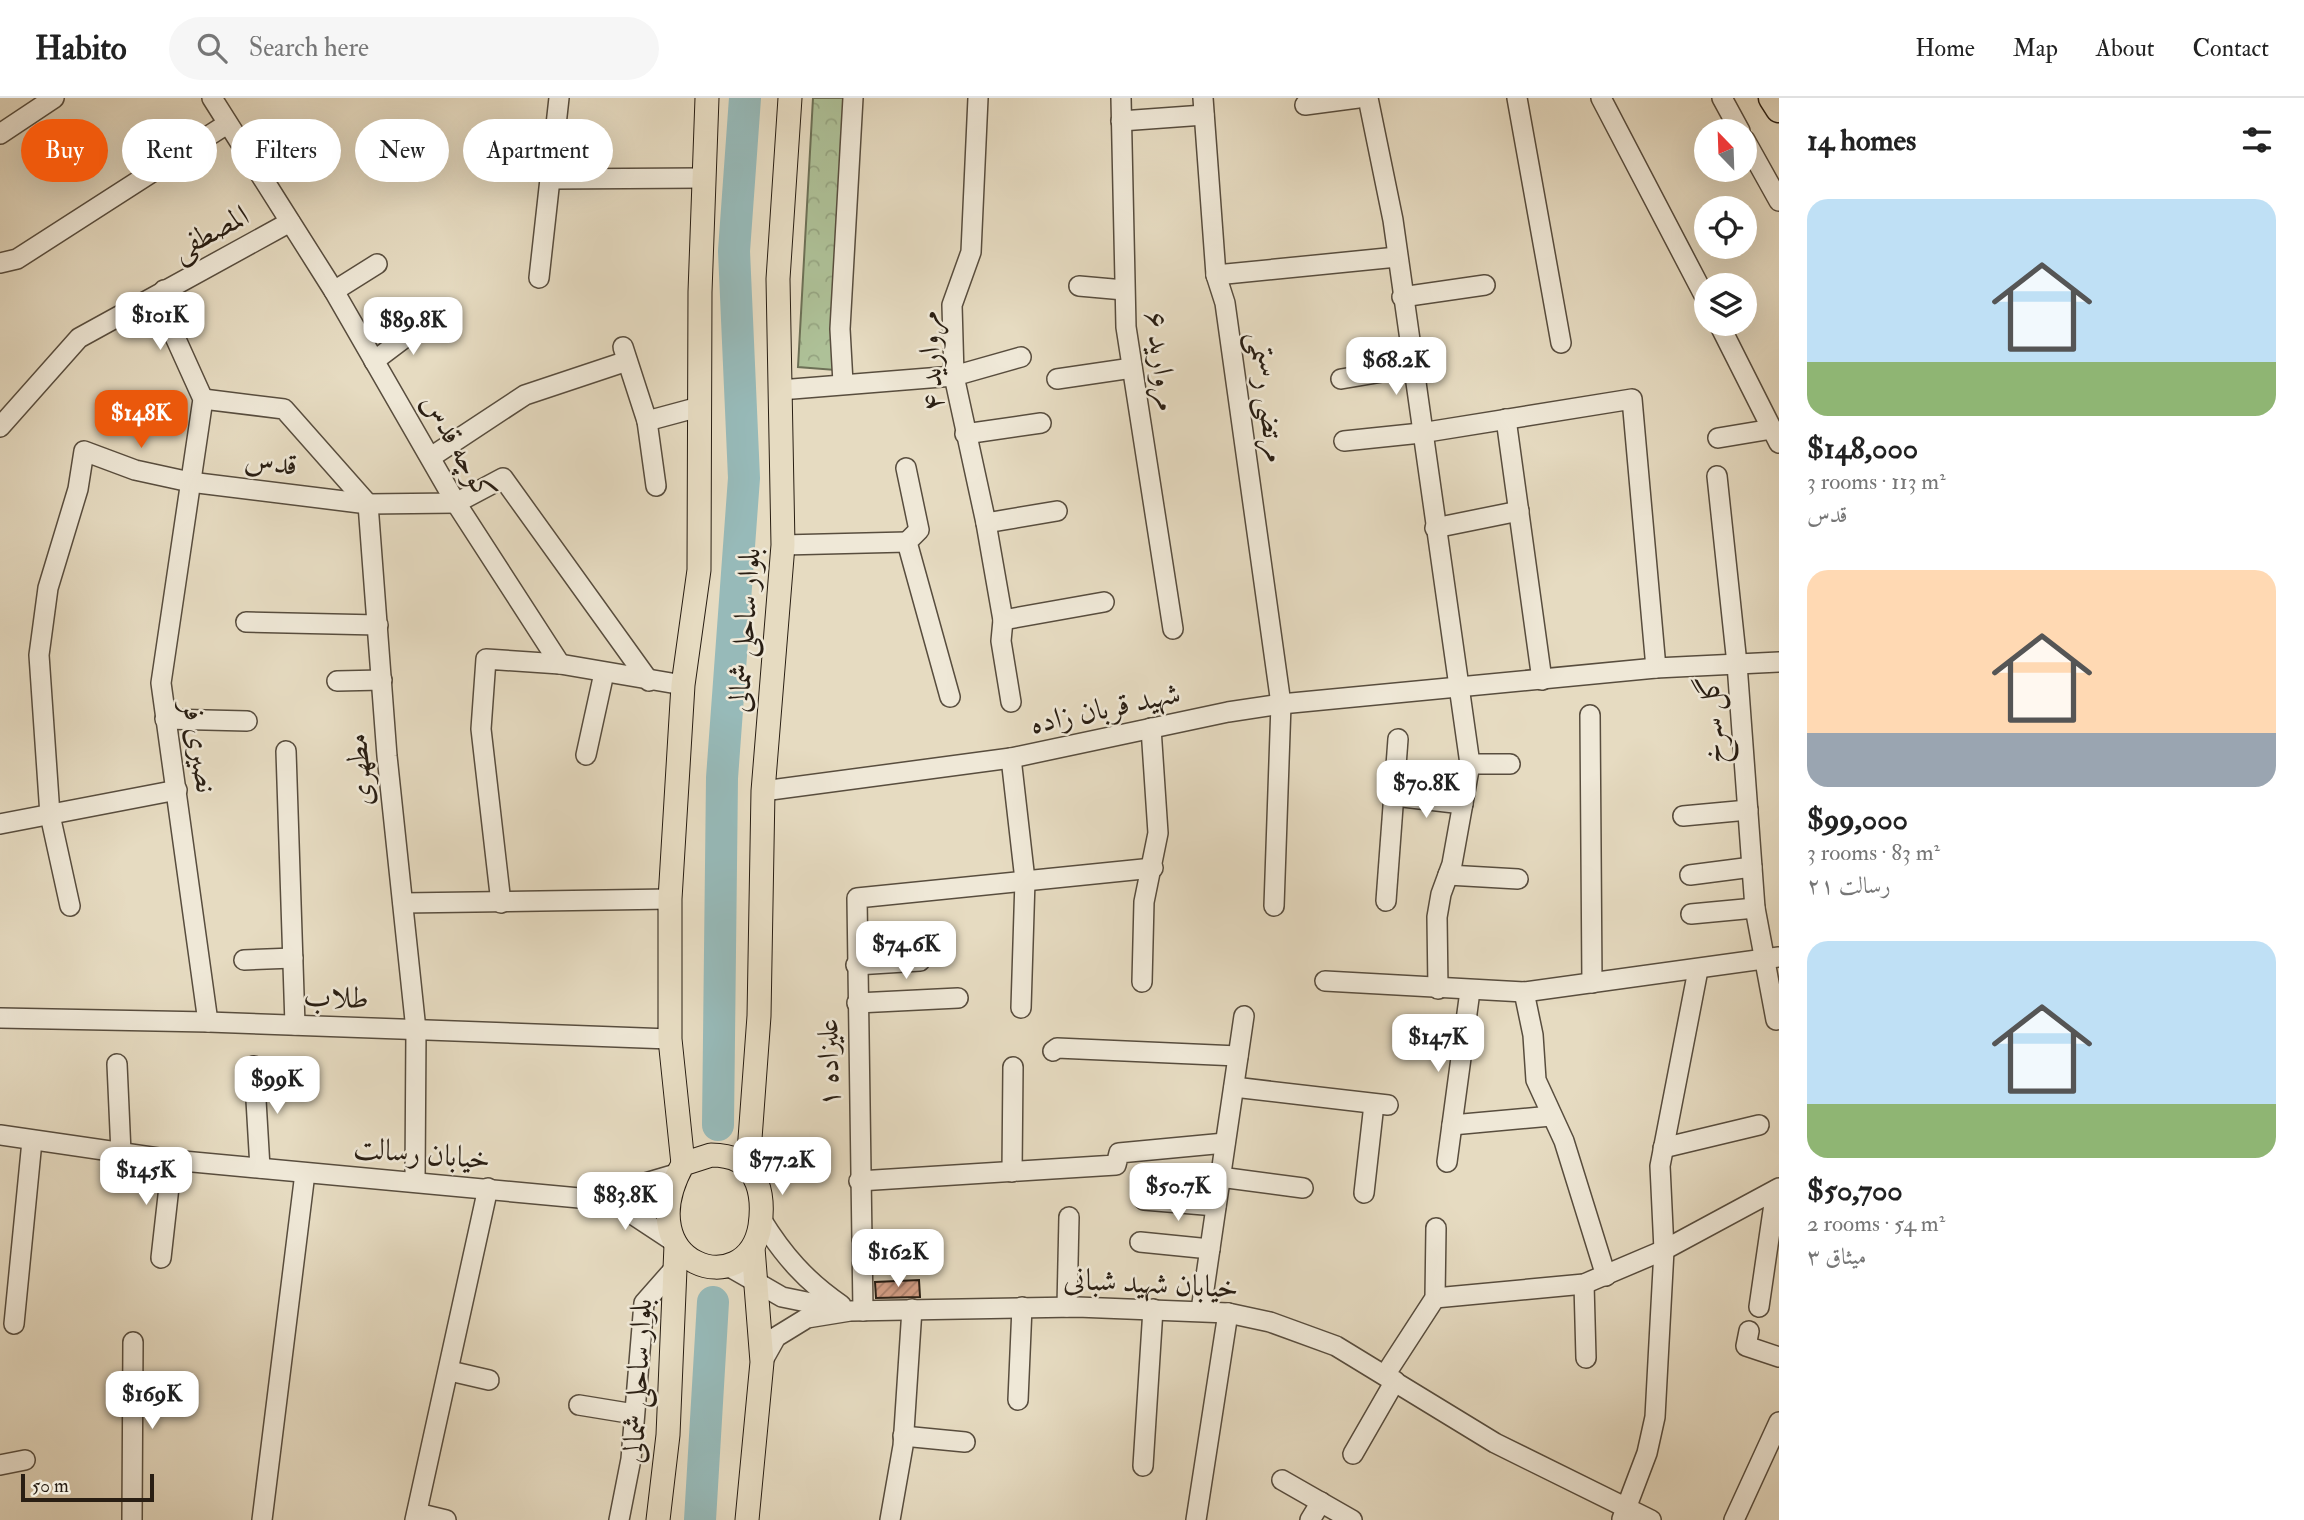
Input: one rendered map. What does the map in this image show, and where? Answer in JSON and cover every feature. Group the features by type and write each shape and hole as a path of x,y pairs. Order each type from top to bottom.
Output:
{"highway":[{"path":"1772,98 1779,109"}],"main road":[{"name":"بلوار ساحلی شمالی","path":"681,1169 670,1039 670,899 683,685 699,570 702,178 707,98"},
{"name":"بلوار ساحلی شمالی","path":"748,1166 759,1016 763,791 783,545 778,279 790,98"},
{"path":"747,1520 762,1362 753,1248 761,1219 757,1184 748,1166 737,1158 723,1155 699,1157 681,1169 671,1186 668,1206 674,1243 688,1259 707,1268 728,1266 753,1248"},
{"name":"بلوار ساحلی شمالی","path":"658,1520 668,1435 674,1243"}],"street":[{"path":"0,134 54,98"},
{"path":"557,119 559,98"},
{"path":"843,383 840,329 853,98"},
{"name":"مروارید ۴","path":"978,98 971,253 952,305 954,376 986,523 1003,620 1001,641 1011,702"},
{"name":"مروارید ۶","path":"1121,98 1124,290 1132,368 1173,629"},
{"path":"1305,105 1358,98"},
{"path":"1367,98 1386,178 1470,764 1437,918 1438,989"},
{"path":"1517,98 1561,343"},
{"path":"1601,98 1694,276"},
{"path":"1722,98 1733,119"},
{"name":"کوچه قدس","path":"220,101 227,124 334,291 456,503 560,664"},
{"path":"1121,121 1203,107"},
{"name":"مرتضی رستمی","path":"1203,107 1216,275 1225,303 1281,704 1274,906"},
{"path":"0,263 17,258 227,124"},
{"path":"1757,162 1779,201"},
{"path":"613,179 702,178"},
{"path":"539,278 550,182"},
{"name":"المصطفی","path":"0,427 79,338 290,222"},
{"path":"1216,275 1397,257"},
{"path":"334,291 377,264"},
{"path":"1402,298 1485,285"},
{"path":"1079,286 1124,290"},
{"path":"164,290 175,337 203,399 284,409 368,504"},
{"path":"374,361 427,321"},
{"path":"1717,438 1776,436 1725,336"},
{"path":"431,457 525,395 625,354 647,421 656,486"},
{"path":"780,390 954,376 1021,357"},
{"path":"1341,379 1412,367"},
{"path":"1057,379 1132,368"},
{"name":"نصیری فر","path":"203,399 161,666 165,719 208,1022"},
{"path":"1344,441 1421,433 1632,399 1656,668"},
{"path":"647,421 699,407"},
{"path":"1506,419 1542,680"},
{"path":"965,434 1041,423"},
{"name":"قدس","path":"50,815 40,691 41,629 56,557 78,489 83,451 135,470 190,482 368,504 456,503"},
{"path":"783,545 907,542 919,530 906,468"},
{"name":"گل سرخ","path":"1717,476 1737,664 1755,908 1771,958 1776,1020"},
{"path":"456,503 503,478 649,681"},
{"name":"مطهری","path":"368,504 416,1030 415,1181"},
{"path":"986,523 1057,511"},
{"path":"1435,528 1519,511"},
{"path":"907,542 950,697"},
{"path":"1003,620 1104,602"},
{"path":"246,622 378,625"},
{"path":"501,903 481,729 484,664 491,657 560,664 683,685"},
{"name":"شهید قربان زاده","path":"763,791 1011,758 1150,728 1281,704 1656,668 1779,662"},
{"path":"586,755 604,673"},
{"path":"337,681 382,680"},
{"path":"1590,715 1592,983"},
{"path":"165,719 247,721"},
{"path":"1142,982 1144,902 1153,869 1158,833 1150,728"},
{"path":"1386,901 1398,739"},
{"path":"286,751 295,1025"},
{"path":"1011,758 1025,880 1021,1008"},
{"path":"1470,764 1510,764"},
{"path":"0,824 177,790"},
{"path":"1394,796 1462,804"},
{"path":"1683,816 1748,810"},
{"path":"50,815 70,906"},
{"path":"1690,875 1752,867"},
{"path":"1025,880 1153,869"},
{"path":"1448,876 1518,878"},
{"name":"علیزاده ۱","path":"857,1311 857,898 1025,880"},
{"path":"403,904 670,899"},
{"path":"1691,914 1755,908"},
{"path":"244,960 293,958"},
{"path":"1325,981 1524,992 1771,958"},
{"path":"856,965 920,961"},
{"path":"1624,1515 1647,1453 1655,1417 1664,1250 1659,1179 1698,970"},
{"path":"1447,1163 1470,991"},
{"path":"1524,992 1533,1035 1536,1080 1550,1116 1564,1141 1606,1276"},
{"path":"857,1003 958,998"},
{"path":"1201,1310 1244,1016"},
{"name":"طلاب","path":"0,1018 208,1022 670,1039"},
{"path":"1053,1051 1057,1048 1238,1056"},
{"path":"117,1063 121,1153"},
{"path":"254,1066 260,1168"},
{"path":"1012,1171 1013,1067"},
{"path":"1234,1087 1381,1105 1364,1193"},
{"path":"1452,1125 1550,1116"},
{"path":"1663,1148 1759,1125"},
{"name":"خیابان رسالت","path":"0,1135 172,1160 590,1199 623,1208 674,1243"},
{"path":"14,1324 32,1141"},
{"path":"859,1181 1116,1165 1119,1145 1225,1143"},
{"path":"161,1258 172,1160"},
{"name":"خیابان رسالت","path":"590,1199 616,1194 681,1169"},
{"path":"262,1520 305,1173"},
{"path":"1220,1177 1303,1188"},
{"path":"446,1520 416,1516 450,1371 488,1188"},
{"path":"1435,1298 1584,1284 1664,1250 1778,1189"},
{"path":"1759,1307 1778,1189"},
{"path":"1144,1200 1216,1206"},
{"path":"1067,1307 1069,1217"},
{"path":"761,1219 781,1252 813,1286 857,1311"},
{"path":"1353,1454 1390,1378 1435,1298 1436,1228"},
{"path":"1140,1242 1210,1249"},
{"name":"خیابان شهید شبانی","path":"728,1266 782,1297 857,1311"},
{"path":"619,1520 631,1459 644,1303 674,1269"},
{"path":"1584,1284 1586,1358"},
{"path":"1018,1400 1023,1307"},
{"name":"خیابان شهید شبانی","path":"762,1362 776,1337 807,1318 857,1311 1067,1307 1228,1312 1307,1334 1336,1346 1495,1443 1624,1515 1651,1520"},
{"path":"890,1520 903,1436 912,1309"},
{"path":"1143,1466 1153,1309"},
{"path":"1196,1520 1228,1312"},
{"path":"1748,1338 1779,1357"},
{"path":"132,1520 133,1342"},
{"path":"450,1371 489,1380"},
{"path":"579,1405 634,1414"},
{"path":"1734,1520 1779,1422"},
{"path":"903,1436 965,1442"},
{"path":"0,1465 25,1460"},
{"path":"1282,1480 1352,1520"},
{"path":"1310,1520 1321,1502"}],"green space":[{"path":"813,98 848,98 835,370 798,367"}],"building":[{"path":"919,1280 920,1297 876,1298 875,1282"}],"waterway":[{"path":"718,1125 722,778 744,478 734,251 745,98"},
{"path":"700,1520 713,1302"}]}
